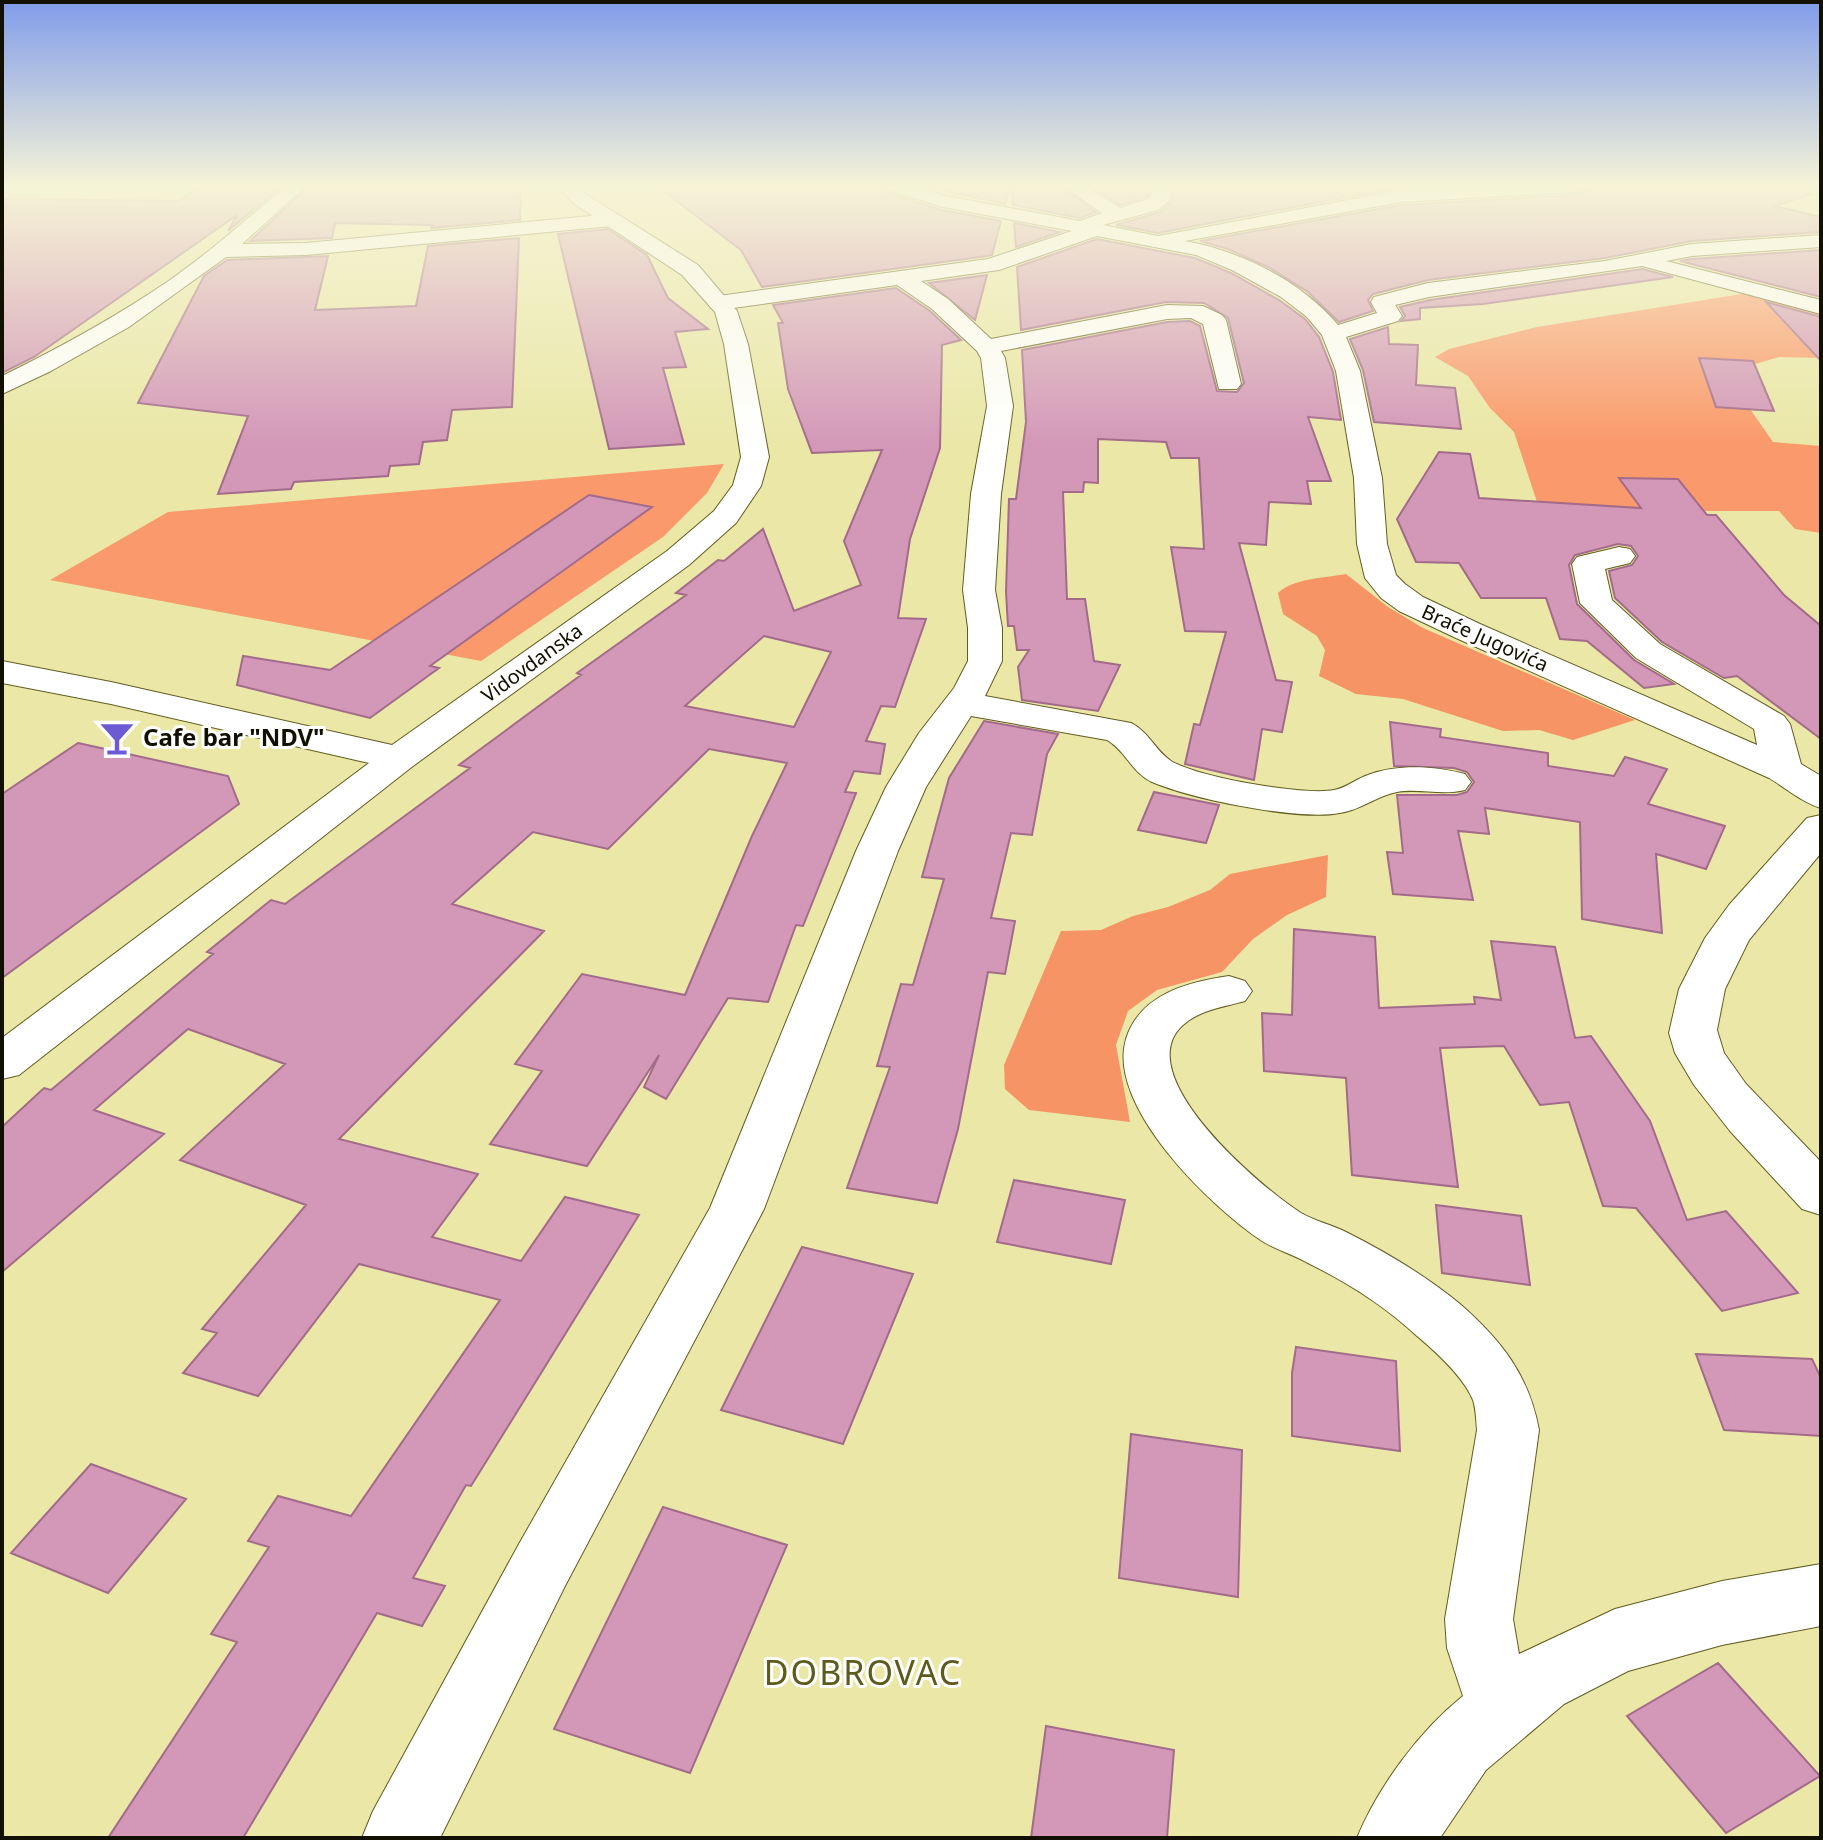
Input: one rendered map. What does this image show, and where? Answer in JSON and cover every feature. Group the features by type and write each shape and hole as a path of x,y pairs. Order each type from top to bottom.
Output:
{"street":[{"path":"2,386 127,319 194,272"},
{"name":"Vidovdanska","path":"2,1063 399,758 678,558 725,517 747,486 755,457 736,344 726,311 692,272"},
{"path":"719,303 945,272"},
{"path":"1252,272 1289,292 1315,312 1333,334 1390,316 1382,302 1428,290 1561,272"},
{"path":"1684,272 1821,307"},
{"path":"400,1838 542,1565 737,1209 877,851 906,787 938,733 962,703 985,661 985,628 979,590 986,494 1000,406 993,358 986,347 940,304 903,279"},
{"path":"986,347 1167,312 1195,311 1214,320 1228,384"},
{"name":"Braće Jugovića","path":"1333,334 1348,371 1366,463 1372,544 1381,578 1393,591 1411,604 1468,631 1783,770 1821,796"},
{"path":"1619,556 1588,564 1596,603 1648,651 1771,724 1783,770"},
{"path":"2,672 111,693 399,758"},
{"path":"962,703 1118,731 1128,735 1152,766 1205,786 1313,802 1338,802 1389,781 1451,782"},
{"path":"1821,827 1735,926 1698,996 1692,1034 1706,1065 1732,1099 1821,1195"},
{"path":"1229,991 1204,994 1181,1002 1167,1013 1150,1034 1146,1068 1163,1107 1199,1156 1249,1202 1282,1227 1329,1249 1428,1311 1461,1342 1503,1399 1508,1430 1479,1619 1482,1648 1503,1711"},
{"path":"1395,1838 1460,1744 1539,1680 1615,1642 1722,1613 1821,1595"}],"shaded area":[{"path":"1748,293 1821,314 1821,358 1779,357 1725,373 1773,442 1821,446 1821,533 1795,529 1779,511 1540,511 1514,432 1490,408 1468,376 1435,357 1449,349 1537,327"},
{"path":"724,464 707,493 663,537 481,661 50,580 168,512"},
{"path":"1346,574 1388,607 1423,628 1635,720 1573,740 1539,730 1503,731 1403,699 1356,694 1319,676 1325,650 1317,636 1283,614 1278,593 1301,581"},
{"path":"1328,855 1326,897 1287,915 1253,939 1222,972 1157,990 1128,1011 1116,1045 1130,1122 1029,1110 1005,1089 1004,1065 1061,931 1101,930 1210,890 1230,874"}],"building":[{"path":"2,272 156,272 34,357 2,373"},
{"path":"210,272 324,272 315,310 416,306 423,272 518,272 512,407 452,410 447,440 423,442 419,464 390,466 388,476 294,482 291,489 218,494 248,416 138,403 204,276"},
{"path":"567,272 655,272 668,298 708,329 675,332 686,367 663,368 684,444 609,449"},
{"path":"753,272 871,272 762,287"},
{"path":"1017,272 1228,272 1279,300 1305,319 1319,337 1333,372 1341,420 1308,417 1331,481 1307,481 1311,504 1269,502 1266,545 1239,543 1276,680 1292,682 1282,732 1262,729 1254,780 1185,764 1194,724 1200,725 1226,632 1185,631 1171,547 1204,549 1199,458 1171,458 1166,442 1098,439 1098,483 1084,482 1083,492 1063,492 1067,599 1085,599 1094,661 1120,665 1098,711 1022,700 1018,667 1029,650 1017,650 1014,626 1008,626 1006,592 1009,499 1016,499 1026,422 1022,350 1167,322 1190,321 1200,326 1217,391 1237,392 1244,383 1228,318 1204,303 1166,302 1021,330"},
{"path":"1276,272 1493,272 1428,280 1373,294 1368,300 1373,311 1339,322 1308,292"},
{"path":"1622,272 1653,272 1673,277 1483,304 1420,308 1420,319 1401,321 1405,316 1400,307"},
{"path":"1723,272 1821,272 1821,297"},
{"path":"987,275 975,320 929,283"},
{"path":"896,288 930,311 961,340 942,345 940,448 910,539 898,618 926,619 895,707 881,706 866,741 885,744 880,774 854,771 845,792 856,793 803,926 796,925 768,1002 728,998 666,1099 644,1087 659,1055 587,1166 490,1144 542,1071 515,1064 582,974 685,995 752,836 787,763 709,749 608,849 533,832 452,904 544,931 339,1139 478,1174 432,1237 521,1261 565,1197 639,1215 471,1486 466,1485 413,1578 445,1586 422,1626 377,1613 243,1838 108,1838 237,1642 211,1634 269,1547 248,1541 278,1496 351,1516 500,1300 359,1264 258,1396 183,1373 217,1333 202,1329 306,1205 180,1160 285,1064 188,1029 94,1110 164,1134 2,1272 2,1127 44,1088 51,1090 213,954 207,952 271,900 285,904 470,768 459,765 581,675 577,673 686,595 676,593 718,560 724,561 763,529 794,611 861,585 844,541 882,450 812,453 788,389 778,323 783,323 773,305","holes":["764,636 831,652 794,727 685,706"]},
{"path":"1766,302 1821,317 1821,361"},
{"path":"1388,327 1389,344 1418,345 1416,385 1455,388 1461,429 1374,422 1363,370 1350,339"},
{"path":"1699,358 1753,361 1774,411 1716,407"},
{"path":"1439,452 1470,454 1479,498 1641,508 1619,478 1678,479 1707,515 1716,515 1784,595 1821,626 1821,739 1737,676 1724,678 1662,642 1615,598 1609,571 1632,565 1638,556 1631,546 1618,544 1575,555 1569,565 1577,604 1634,660 1674,684 1644,688 1587,641 1560,639 1546,598 1481,598 1459,563 1416,562 1397,519"},
{"path":"589,495 652,507 430,666 439,668 370,718 237,685 243,656 330,670"},
{"path":"984,721 1058,734 1047,754 1032,835 1011,833 991,918 1015,921 1005,974 988,972 958,1129 937,1203 847,1188 890,1067 877,1066 901,984 913,985 944,879 922,877 949,778"},
{"path":"1390,722 1441,729 1440,737 1548,753 1548,766 1614,776 1625,757 1667,769 1648,804 1725,826 1706,869 1656,854 1662,933 1582,919 1580,822 1485,808 1489,834 1458,831 1473,900 1393,894 1387,852 1403,853 1397,795 1457,795 1467,792 1474,782 1467,772 1454,768 1394,766"},
{"path":"78,743 228,776 239,804 2,978 2,794"},
{"path":"1154,792 1219,805 1206,843 1138,830"},
{"path":"1294,929 1375,937 1379,1008 1475,1004 1474,997 1501,1000 1491,941 1555,947 1575,1038 1591,1036 1650,1121 1687,1220 1726,1211 1798,1293 1722,1311 1636,1208 1603,1206 1569,1102 1540,1105 1504,1046 1440,1048 1458,1187 1352,1175 1346,1078 1264,1071 1262,1013 1292,1015"},
{"path":"1014,1180 1125,1200 1111,1264 997,1242"},
{"path":"1436,1205 1521,1216 1530,1285 1442,1273"},
{"path":"802,1247 913,1274 843,1444 721,1410"},
{"path":"1296,1347 1396,1361 1400,1451 1292,1436 1292,1373"},
{"path":"1696,1354 1812,1359 1821,1378 1821,1436 1724,1430"},
{"path":"1131,1434 1242,1450 1238,1597 1119,1578"},
{"path":"91,1464 186,1499 108,1593 11,1553"},
{"path":"663,1507 787,1545 690,1773 554,1729"},
{"path":"1718,1663 1820,1776 1726,1833 1627,1716"},
{"path":"1046,1726 1174,1750 1167,1838 1031,1838"}],"place":[{"name":"Cafe bar \"NDV\"","path":"117,738"}],"district":[{"name":"DOBROVAC","path":"863,1673"}]}
